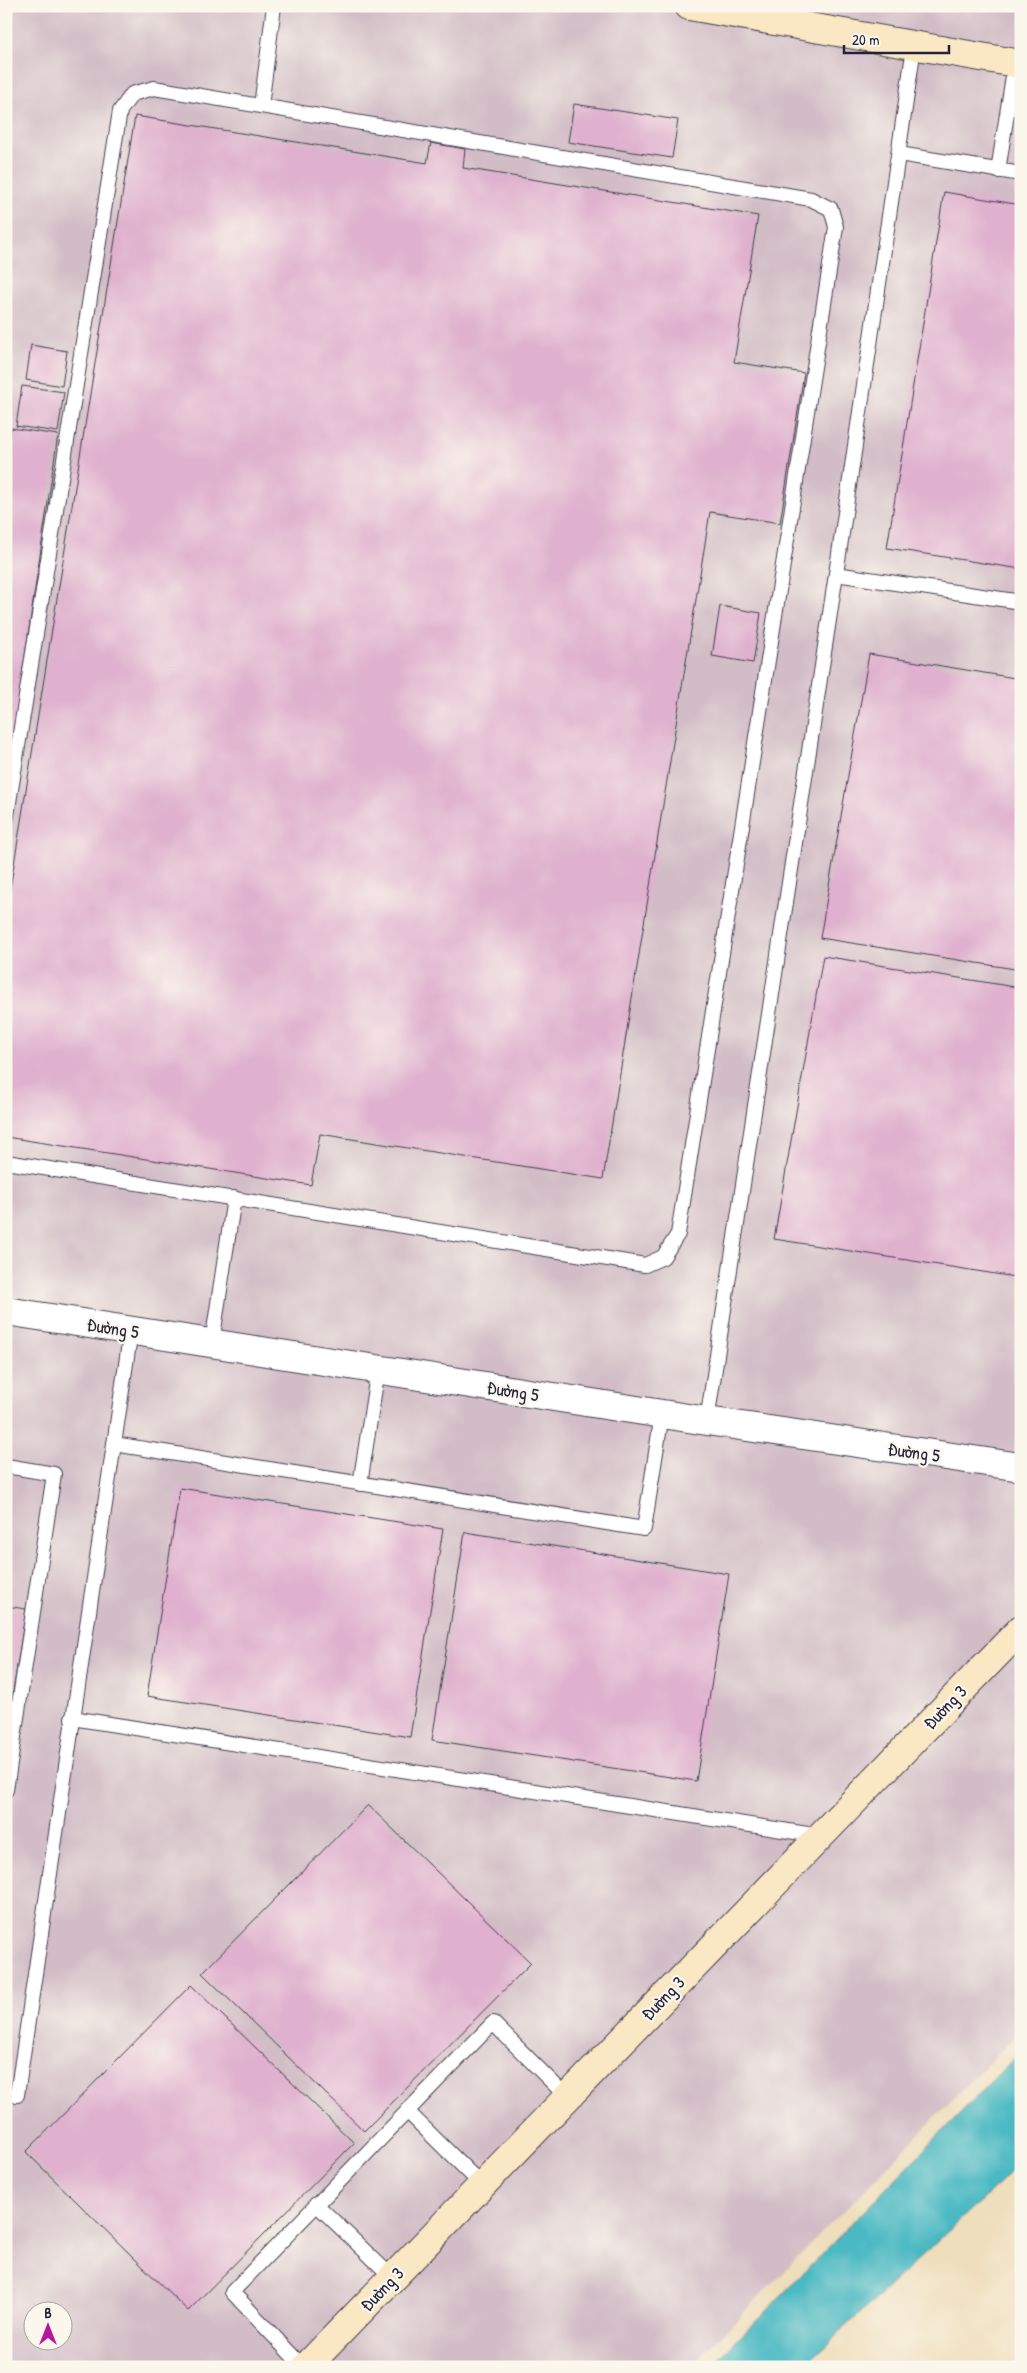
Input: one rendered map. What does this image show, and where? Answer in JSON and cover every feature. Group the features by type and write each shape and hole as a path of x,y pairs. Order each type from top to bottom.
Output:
{"street":[{"path":"689,6 914,47 1018,63"},
{"name":"Đường 5","path":"6,1311 707,1421 1021,1467"},
{"name":"Đường 3","path":"305,2367 1021,1629"}],"lane":[{"path":"261,106 274,6"},
{"path":"707,1421 914,47"},
{"path":"998,171 1018,63"},
{"path":"6,821 120,110 132,94 154,88 811,199 830,209 836,227 678,1234 663,1257 645,1265 6,1162"},
{"path":"898,154 1021,174"},
{"path":"836,574 1021,602"},
{"path":"212,1343 234,1198"},
{"path":"17,2095 131,1330"},
{"path":"360,1484 378,1369"},
{"path":"114,1444 644,1528 662,1414"},
{"path":"6,1466 54,1474 6,1790"},
{"path":"72,1718 820,1836"},
{"path":"305,2367 232,2292 316,2204 493,2023 567,2097"},
{"path":"407,2111 482,2185"},
{"path":"316,2204 393,2278"}],"shaded area":[{"path":"6,6 1021,6 1021,2030 690,2367 6,2367"}],"water":[{"path":"1021,2051 1021,2160 1005,2178 803,2367 711,2367"}],"building":[{"path":"574,104 678,120 672,158 568,142"},
{"path":"135,116 427,163 431,143 465,149 463,168 758,216 734,362 804,373 780,523 710,512 603,1179 320,1134 311,1185 6,1137 6,914"},
{"path":"944,192 1021,205 1021,569 887,548"},
{"path":"31,345 67,351 62,386 26,380"},
{"path":"22,386 64,392 58,432 16,426"},
{"path":"11,428 58,435 7,776 6,462"},
{"path":"720,606 761,613 753,663 712,656"},
{"path":"869,654 1021,679 1021,970 820,938"},
{"path":"823,956 1021,988 1021,1278 774,1239"},
{"path":"180,1488 443,1529 410,1737 147,1696"},
{"path":"465,1532 729,1574 696,1781 432,1740"},
{"path":"6,1606 26,1609 7,1730 6,1730"},
{"path":"368,1805 531,1963 364,2131 202,1973"},
{"path":"191,1985 354,2143 188,2311 26,2152"}]}
